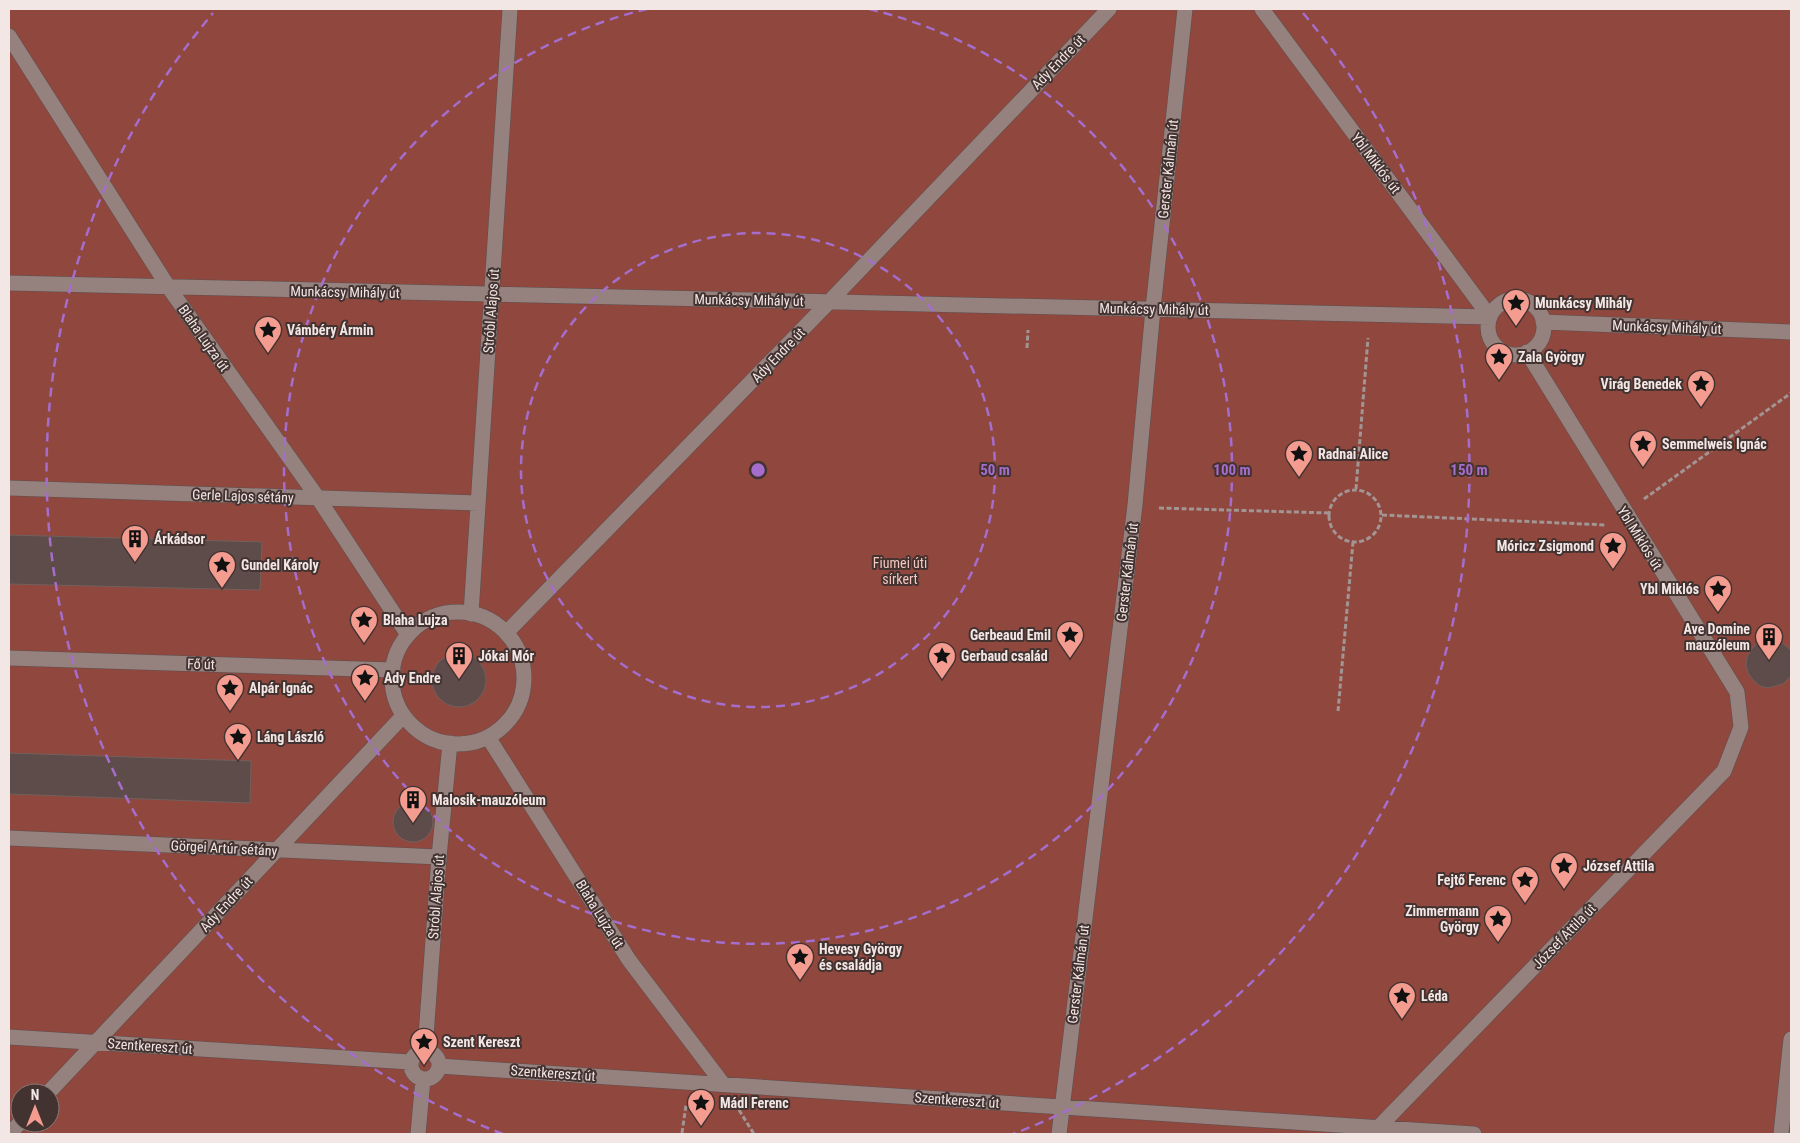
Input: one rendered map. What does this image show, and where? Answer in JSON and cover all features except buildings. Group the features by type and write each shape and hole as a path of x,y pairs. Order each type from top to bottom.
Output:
{"lane":[{"name":"Stróbl Alajos út","path":"471,614 510,9"},
{"name":"Ady Endre út","path":"506,633 829,302 1109,9"},
{"name":"Gerster Kálmán út","path":"1059,1134 1135,505 1152,309 1185,9"},
{"name":"Ybl Miklós út","path":"1262,9 1490,317"},
{"name":"Blaha Lujza út","path":"9,36 169,288 318,498 408,635"},
{"name":"Munkácsy Mihály út","path":"9,284 1490,317"},
{"path":"1519,299 1535,306 1543,322 1544,331 1540,340 1535,348 1527,352 1509,354 1500,350 1489,335 1490,317 1501,303 1510,300 1519,299"},
{"name":"Munkácsy Mihály út","path":"1543,322 1791,332"},
{"name":"Ybl Miklós út","path":"1527,352 1737,692 1741,727"},
{"name":"Gerle Lajos sétány","path":"9,488 478,503"},
{"path":"454,612 471,614 490,621 506,633 516,646 522,662 524,679 522,697 514,713 503,727 488,737 469,743 450,744 432,739 416,729 404,716 396,701 392,686 393,670 398,651 408,635 421,623 437,616 454,612"},
{"name":"Fő út","path":"9,658 393,670"},
{"name":"Ady Endre út","path":"58,1083 404,716"},
{"name":"József Attila út","path":"1375,1131 1724,771 1741,727"},
{"name":"Blaha Lujza út","path":"488,737 629,960 723,1084"},
{"name":"Stróbl Alajos út","path":"425,1050 439,857 450,744"},
{"name":"Görgei Artúr sétány","path":"9,838 439,857"},
{"name":"Szentkereszt út","path":"9,1036 410,1062"},
{"path":"1781,1134 1791,1039"},
{"path":"425,1050 434,1054 439,1066 436,1074 428,1079 423,1079 414,1076 410,1062 417,1052 425,1050"},
{"name":"Szentkereszt út","path":"439,1066 1062,1107 1375,1131 1474,1134"},
{"path":"418,1134 423,1079"}],"path":[{"path":"1356,489 1370,314"},
{"path":"1382,515 1608,525 1791,393"},
{"path":"1356,489 1368,492 1375,497 1380,505 1382,515 1378,530 1372,536 1364,540 1352,542 1339,537 1333,530 1329,522 1329,513 1336,497 1342,492 1356,489"},
{"path":"1135,505 1144,507 1329,513"},
{"path":"1338,711 1352,542"}],"green space":[{"name":"Fiumei úti sírkert","path":"9,9 1791,9 1791,1134 9,1134"}],"place":[{"name":"Munkácsy Mihály","path":"1516,327"},
{"name":"Vámbéry Ármin","path":"268,354"},
{"name":"Zala György","path":"1499,381"},
{"name":"Virág Benedek","path":"1701,408"},
{"name":"Semmelweis Ignác","path":"1643,468"},
{"name":"Radnai Alice","path":"1299,478"},
{"name":"Árkádsor","path":"135,563"},
{"name":"Móricz Zsigmond","path":"1613,570"},
{"name":"Gundel Károly","path":"222,589"},
{"name":"Ybl Miklós","path":"1718,613"},
{"name":"Blaha Lujza","path":"364,644"},
{"name":"Gerbeaud Emil","path":"1070,659"},
{"name":"Ave Domine mauzóleum","path":"1769,661"},
{"name":"Jókai Mór","path":"459,680"},
{"name":"Gerbaud család","path":"942,680"},
{"name":"Ady Endre","path":"365,702"},
{"name":"Alpár Ignác","path":"230,712"},
{"name":"Láng László","path":"238,761"},
{"name":"Malosik-mauzóleum","path":"413,824"},
{"name":"József Attila","path":"1564,890"},
{"name":"Fejtő Ferenc","path":"1525,904"},
{"name":"Zimmermann György","path":"1498,943"},
{"name":"Hevesy György és családja","path":"800,981"},
{"name":"Léda","path":"1402,1020"},
{"name":"Szent Kereszt","path":"424,1066"},
{"name":"Mádl Ferenc","path":"701,1127"}]}
